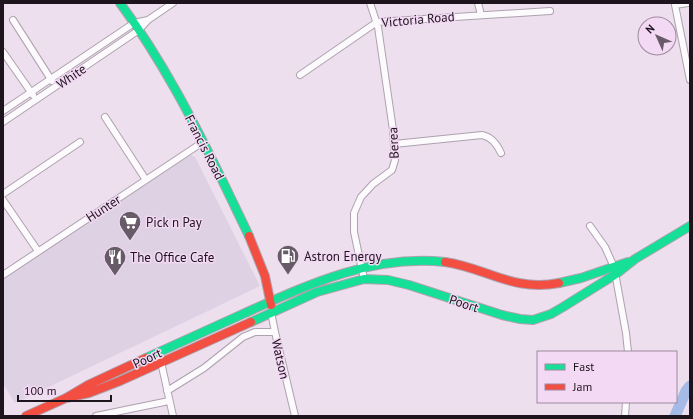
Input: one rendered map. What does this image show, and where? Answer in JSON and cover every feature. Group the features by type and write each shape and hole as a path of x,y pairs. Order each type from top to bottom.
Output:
{"street":[{"name":"Francis Road","path":"120,3 167,74 203,142 253,246 265,279 270,301"},
{"path":"137,27 173,3"},
{"name":"Berea","path":"364,280 353,225 354,212 367,190 392,170 395,160 377,22 370,3"},
{"path":"478,3 481,14"},
{"path":"688,3 675,5 690,80"},
{"name":"Victoria Road","path":"300,75 377,22 481,14 550,11"},
{"path":"13,20 56,86"},
{"name":"White","path":"3,111 51,79 137,27"},
{"name":"White","path":"3,122 56,86 137,27"},
{"path":"3,52 36,100"},
{"path":"106,117 146,180"},
{"path":"394,144 482,135 493,140 501,153"},
{"path":"3,194 80,142"},
{"name":"Hunter","path":"3,275 203,142"},
{"path":"3,200 38,251"},
{"path":"590,226 605,247 615,270 628,351"},
{"name":"Poort","path":"66,398 89,393 161,363 320,291 364,280 388,280 409,284 502,315 533,320 550,314 615,270 690,226"},
{"name":"Poort","path":"66,398 88,385 270,301 332,276 362,268 409,261 446,262 472,269 505,281 541,285 576,280 615,270"},
{"name":"Watson","path":"270,301 275,332 295,416"},
{"path":"167,391 204,368 243,337 255,332 275,332"},
{"path":"158,353 173,416"},
{"path":"26,416 66,398"},
{"path":"96,416 169,401"},
{"path":"626,403 626,416"}],"shaded area":[{"path":"188,153 195,157 260,286 15,403 3,384 3,277"}],"waterway":[{"path":"675,416 686,391 690,386"}],"traffic: fast":[{"path":"120,3 150,47 177,92 249,236"},
{"path":"251,322 317,292 364,279 388,280 409,285 502,315 533,320 551,314 563,307 616,274 635,259 690,226"},
{"path":"146,358 269,302 342,274 367,267 393,263 419,261 445,262"},
{"path":"559,283 581,278 628,262"}],"traffic: jam":[{"path":"249,236 265,276 271,305"},
{"path":"445,262 474,269 514,282 543,285 559,283"},
{"path":"66,398 89,393 120,381 251,322"},
{"path":"26,416 66,398 88,385 146,358"}],"place":[{"name":"Pick n Pay","path":"130,242"},
{"name":"The Office Cafe","path":"115,276"},
{"name":"Astron Energy","path":"288,276"}]}
